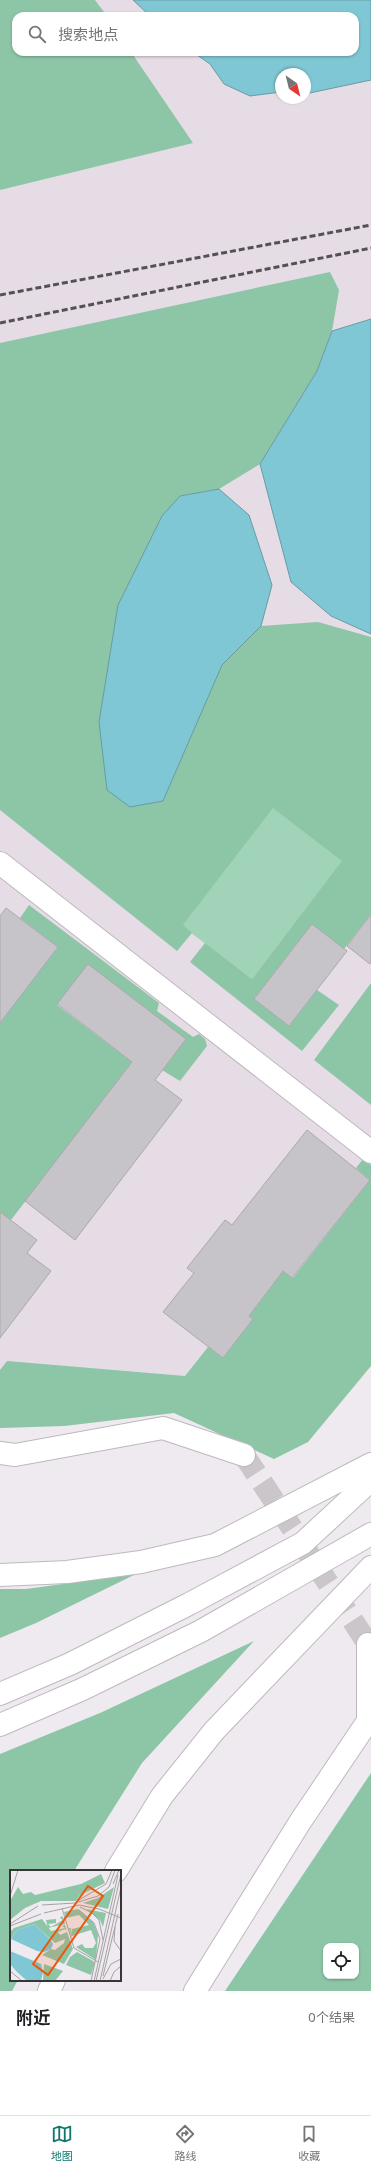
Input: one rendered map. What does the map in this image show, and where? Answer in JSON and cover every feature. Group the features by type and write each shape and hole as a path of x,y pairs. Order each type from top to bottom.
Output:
{"main road":[{"path":"0,863 371,1152"},
{"path":"0,1453 15,1455 162,1428 244,1455"},
{"path":"0,1575 67,1572 133,1563 215,1544 371,1464"},
{"path":"0,1694 70,1664 182,1608 302,1543 371,1480"},
{"path":"0,1724 83,1690 201,1631 371,1534"},
{"path":"117,1870 162,1796 214,1731 371,1567"},
{"path":"195,1991 296,1829 368,1721 368,1644"},
{"path":"49,1991 54,1981"}],"shaded area":[{"path":"0,0 371,0 371,1366 274,1459 174,1413 64,1426 0,1428"}],"green space":[{"path":"0,0 95,0 104,12 12,12 12,56 134,56 193,143 0,190"},
{"path":"330,272 339,290 332,331 317,371 260,464 219,489 180,496 195,724 222,665 261,626 318,622 371,637 371,914 344,949 312,924 254,999 289,1026 317,990 339,1005 302,1051 190,962 205,943 252,979 342,861 273,808 183,925 192,933 177,951 0,810 0,343"},
{"path":"273,807 343,861 252,979 182,926"},
{"path":"29,905 159,1003 157,1011 193,1037 199,1034 205,1039 207,1046 180,1081 162,1070 88,964 57,1005 132,1062 11,1220 0,1212 0,1022 58,947 20,918"},
{"path":"371,983 371,1105 314,1060"},
{"path":"363,1159 371,1165 371,1366 308,1442 274,1459 174,1413 64,1426 0,1428 0,1370 7,1361 185,1376 208,1347 223,1358 253,1319 249,1316 283,1271 293,1278 370,1180 356,1168"},
{"path":"136,1574 36,1623 0,1638 0,1589 26,1589"},
{"path":"254,1641 142,1763 75,1870 10,1870 10,1981 17,1981 12,1991 0,1991 0,1754 100,1713"},
{"path":"371,1773 371,1991 225,1991"}],"water":[{"path":"133,0 371,0 371,80 311,93 311,68 275,68 275,93 250,96 224,84 210,64 199,56 359,56 359,12 146,12"},
{"path":"371,319 371,634 331,616 291,582 260,464 317,371 332,331"},
{"path":"219,489 249,515 272,585 261,626 222,665 163,801 130,807 107,790 99,722 118,605 162,516 180,496"}],"building":[{"path":"6,908 58,947 0,1023 0,916"},
{"path":"371,914 371,962 370,964 347,946"},
{"path":"312,924 347,951 289,1026 254,999"},
{"path":"88,964 186,1039 155,1080 182,1100 75,1240 25,1201 132,1062 57,1004"},
{"path":"307,1130 370,1180 292,1278 283,1271 249,1316 253,1319 223,1358 163,1312 194,1273 187,1268 225,1220 232,1225"},
{"path":"0,1212 37,1240 27,1253 51,1271 0,1338"}],"tunnel":[{"path":"244,1455 368,1644"}],"railway":[{"path":"0,295 371,225"},
{"path":"0,323 371,248"}]}
